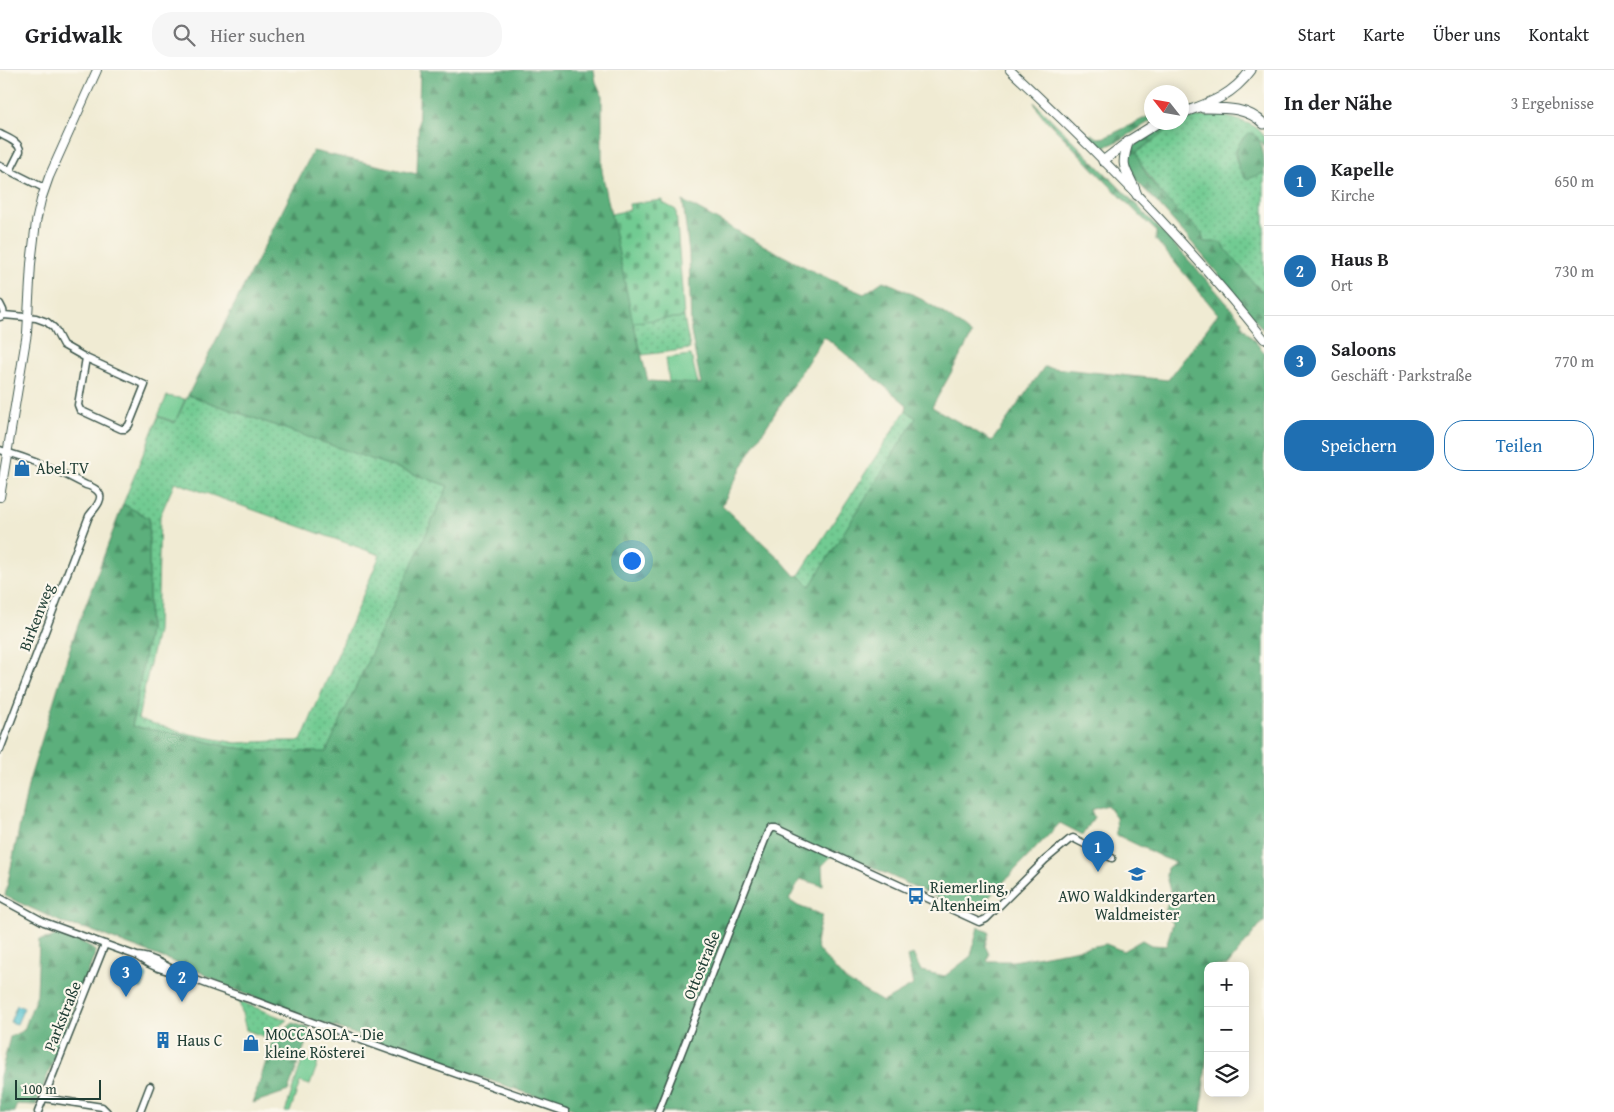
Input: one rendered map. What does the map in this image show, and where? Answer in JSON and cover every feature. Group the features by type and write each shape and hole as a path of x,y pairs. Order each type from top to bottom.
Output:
{"highway":[{"path":"1189,110 1214,102 1230,93 1244,80 1251,70"},
{"path":"1195,108 1234,108 1247,112 1264,124"},
{"path":"1103,161 1146,130"},
{"path":"1130,140 1123,159 1125,171 1137,195"}],"main road":[{"path":"0,497 4,451 22,374 29,317 32,241 44,188 96,70"},
{"path":"1010,70 1183,243 1264,339"}],"street":[{"path":"0,134 20,147 20,151 10,171"},
{"path":"0,166 44,188"},
{"path":"0,304 3,310 2,316 29,317 47,322 54,328 63,345 145,386 129,425 125,429 104,422 80,410 78,405 86,358"},
{"name":"Birkenweg","path":"0,750 89,516 100,500 97,490 68,475 25,457 4,451"},
{"name":"Ottostraße","path":"658,1112 770,828 775,828 979,922 986,919 1045,860 1073,838 1112,858"},
{"path":"0,898 44,922 137,956 144,962 169,972 178,972 341,1034 566,1112"},
{"name":"Parkstraße","path":"38,1112 105,944"},
{"path":"140,1112 150,1086"},
{"path":"44,1098 102,1108 107,1112"}],"green space":[{"path":"420,70 594,70 596,82 602,95 602,171 633,322 648,381 701,384 691,332 689,254 683,201 795,262 841,284 864,294 883,281 919,298 941,311 962,327 972,335 932,407 992,441 1044,367 1168,380 1218,314 1156,240 1156,231 1049,123 1040,113 1034,102 1166,236 1242,321 1243,327 1264,352 1264,922 1230,962 1204,962 1204,1083 1201,1112 582,1112 314,1020 230,988 200,972 87,929 65,924 5,896 29,781 73,639 123,504 149,518 149,630 132,726 177,734 229,747 263,751 326,752 448,486 188,395 313,151 417,174","holes":["824,336 907,405 906,410 916,418 810,586 799,575 795,576 780,559 722,505 749,454","1107,805 1116,817 1117,835 1175,862 1167,868 1166,876 1170,891 1165,914 1173,923 1166,946 1151,945 1142,940 1123,951 1106,944 1013,961 987,961 989,954 985,946 989,932 978,927 971,956 945,976 921,971 913,954 907,957 913,985 883,1002 845,980 819,951 816,945 822,915 798,906 789,900 800,879 823,886 822,866 837,851 973,914 1060,823 1083,835 1094,817 1091,810"]},
{"path":"1218,115 1240,121 1257,128 1264,138 1264,146 1262,142 1244,137 1237,148 1235,156 1239,168 1247,178 1264,173 1264,292 1204,242 1159,191 1139,161 1137,152 1168,130 1189,130 1189,119"},
{"path":"1144,118 1144,126 1109,145 1100,146 1090,139 1089,135 1092,134 1098,138 1106,137"},
{"path":"1168,130 1137,152 1141,164 1155,186 1202,233 1204,242 1220,242 1257,287 1264,292 1264,331 1193,244 1131,173 1128,163 1130,152 1138,142 1156,131"},
{"path":"1249,133 1258,138 1262,148 1264,173 1247,179 1241,171 1236,154 1239,143"},
{"path":"663,200 663,203 676,210 684,317 633,322 611,214 630,210 629,204"},
{"path":"684,317 690,349 642,355 633,322"},
{"path":"691,355 698,384 669,382 666,358"},
{"path":"188,395 448,486 326,753 263,751 229,747 177,734 132,727 149,630 149,518 123,504 158,417 175,423","holes":["175,482 380,555 301,741 236,743 184,733 138,719 157,631 160,516"]},
{"path":"167,396 185,399 175,422 158,416"},
{"path":"906,410 916,418 810,586 799,575"},
{"path":"60,933 88,945 96,952 36,1105 17,1104 14,1112 0,1112 0,1077 10,1037 24,1030 37,994 39,940 50,938"},
{"path":"239,1001 287,1020 265,1037 246,1030"},
{"path":"293,1023 311,1029 288,1091 253,1103 273,1039"},
{"path":"303,1058 318,1063 310,1085 300,1082 290,1112 285,1112"}],"water":[{"path":"130,968 146,974 142,989 138,987 136,977"},
{"path":"17,1005 24,1008 17,1024 10,1022"}],"place":[{"name":"Abel.TV","path":"22,468"},
{"name":"Kapelle","path":"1098,872"},
{"name":"AWO Waldkindergarten Waldmeister","path":"1137,874"},
{"name":"Riemerling, Altenheim","path":"916,896"},
{"name":"Saloons","path":"126,997"},
{"name":"Haus B","path":"182,1002"},
{"name":"Haus C","path":"163,1040"},
{"name":"MOCCASOLA - Die kleine Rösterei","path":"251,1043"}]}
